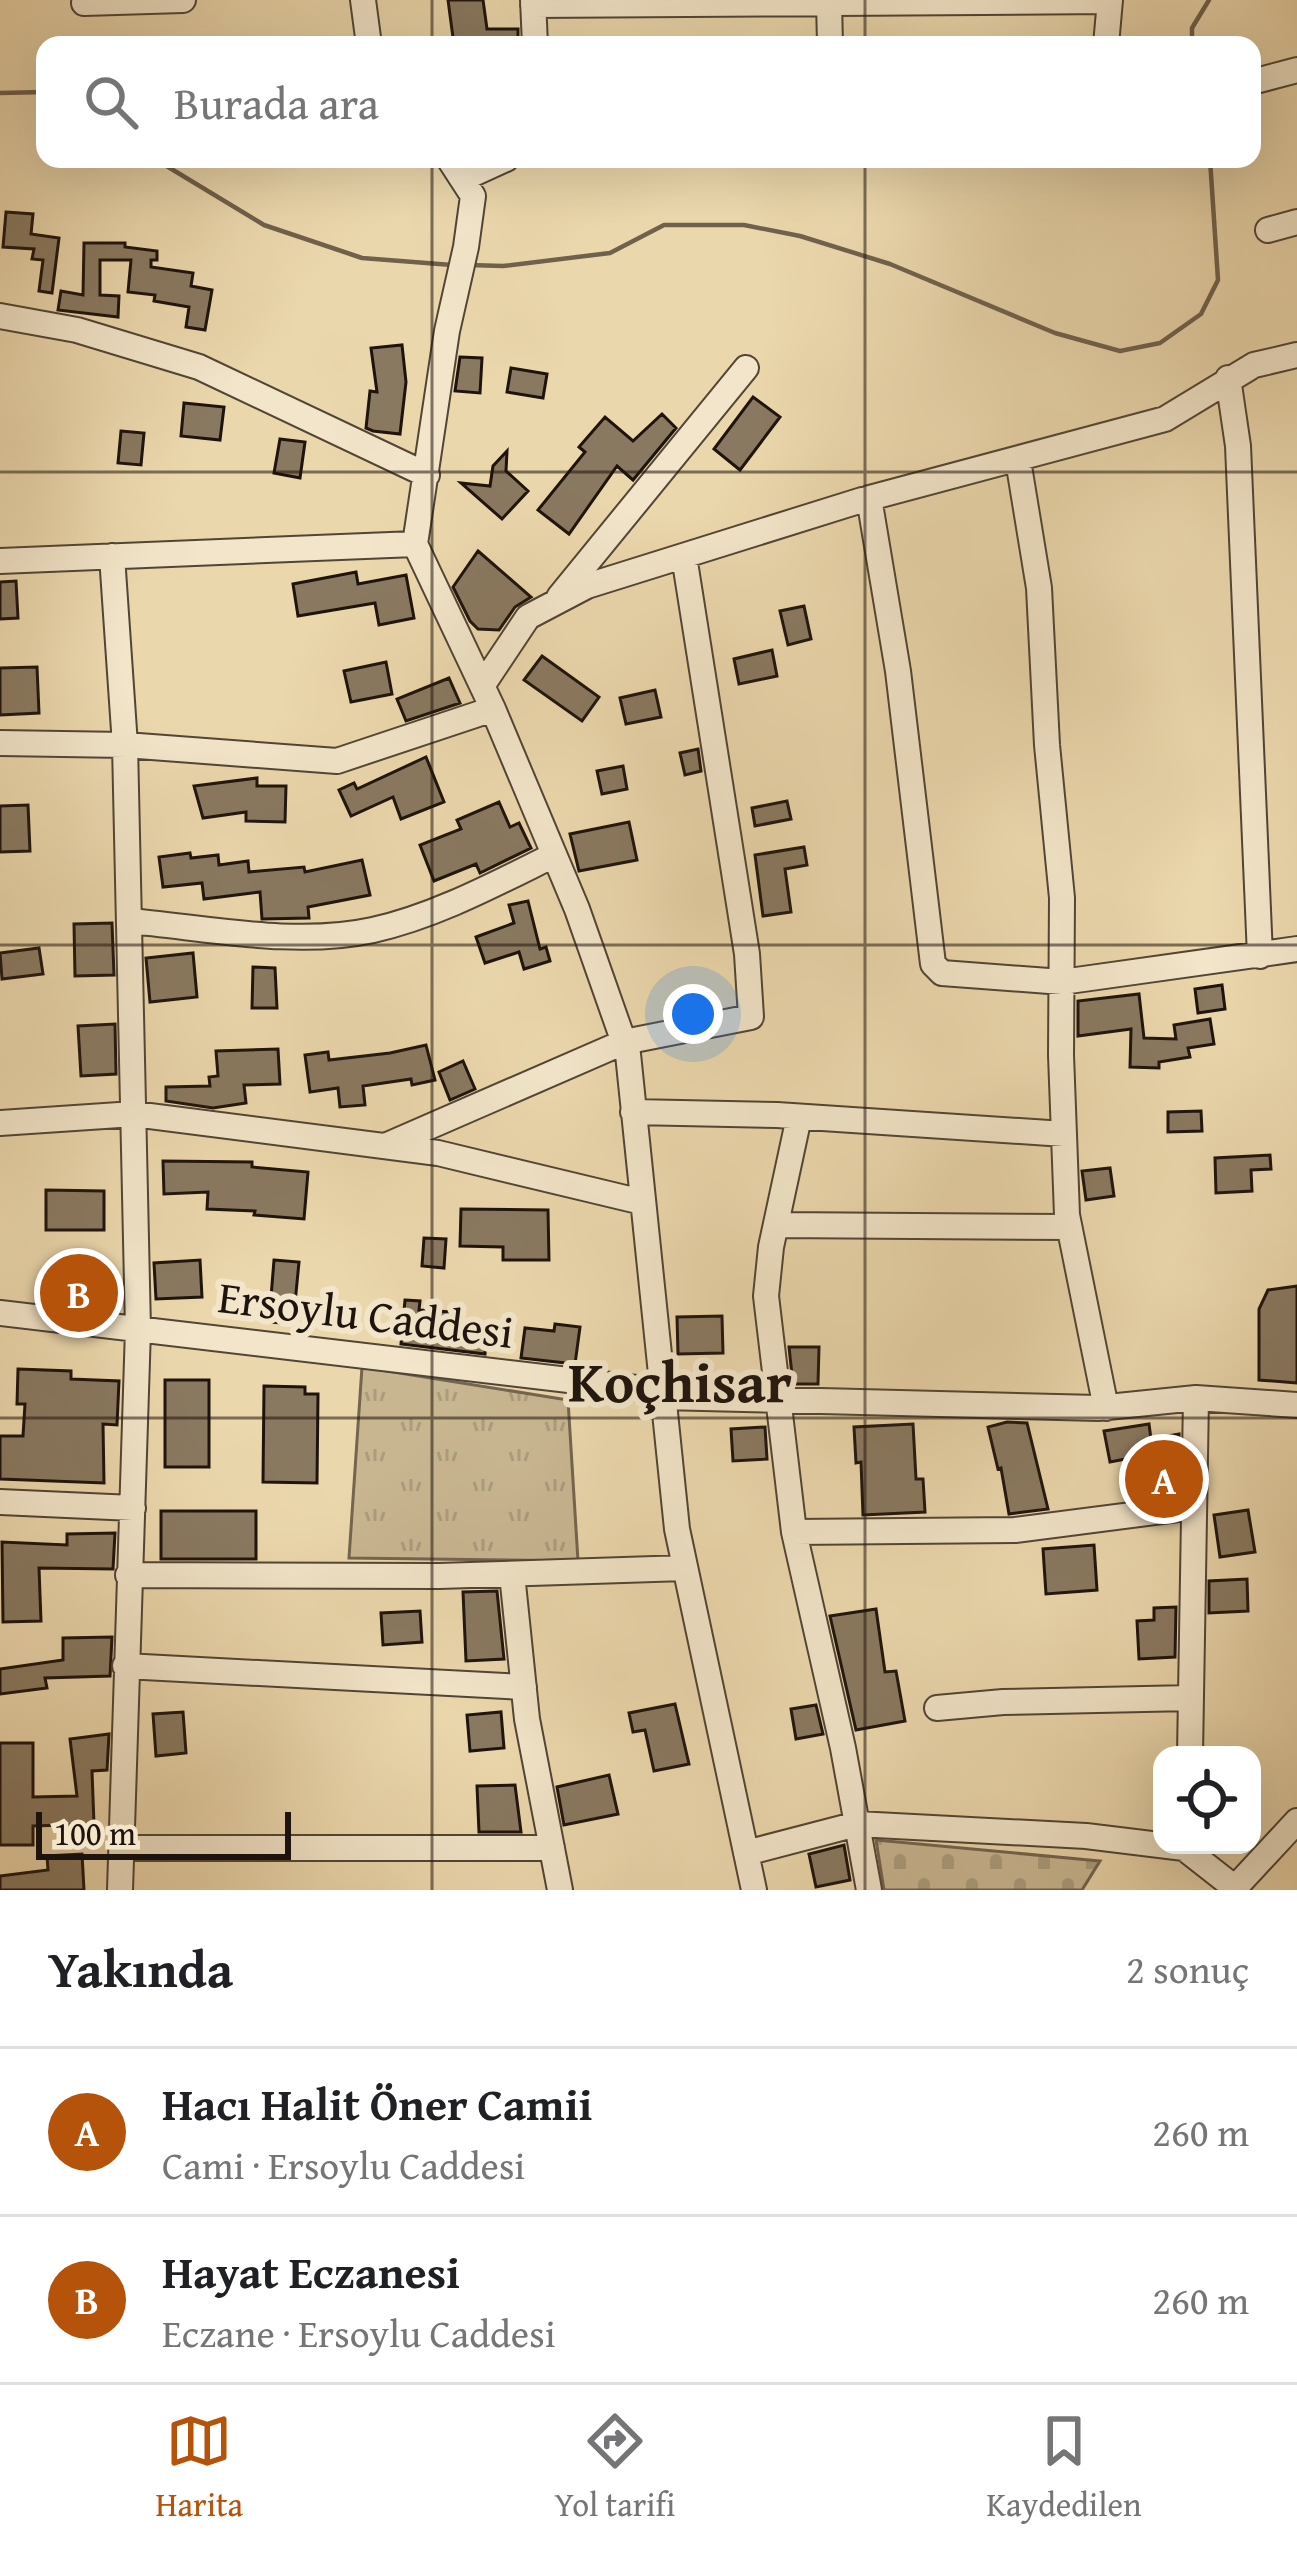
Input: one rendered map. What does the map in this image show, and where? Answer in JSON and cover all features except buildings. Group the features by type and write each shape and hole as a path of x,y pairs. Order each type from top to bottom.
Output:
{"street":[{"path":"84,2 183,0"},
{"path":"363,0 368,36"},
{"path":"535,36 533,3 1110,0 1107,36"},
{"path":"829,2 830,36"},
{"path":"1261,80 1297,70"},
{"path":"455,169 473,196 415,544 488,698 625,1042 685,1568 754,1890"},
{"path":"1268,230 1297,222"},
{"path":"0,316 77,331 199,367 427,475"},
{"path":"0,743 125,745 338,761 488,698 528,616 587,586 869,498 1165,419 1254,364 1297,355"},
{"path":"554,604 746,368"},
{"path":"1228,378 1238,446 1260,956"},
{"path":"1018,460 1039,588 1047,745 1063,898 1069,1227 1106,1408"},
{"path":"869,498 898,671 933,964 942,973 1062,982 1297,950"},
{"path":"0,561 415,544"},
{"path":"112,556 125,745 138,1329 119,1890"},
{"path":"385,1146 625,1042 751,1017 747,954 684,556"},
{"path":"130,921 278,934 372,930 476,893 554,855"},
{"path":"634,1112 1064,1134"},
{"path":"0,1123 134,1114 439,1153 642,1202"},
{"path":"799,1117 766,1296 794,1532 869,1890"},
{"path":"777,1226 1069,1227"},
{"name":"Ersoylu Caddesi","path":"0,1312 636,1388 662,1397 1106,1408 1196,1398 1297,1405"},
{"path":"1190,1746 1196,1398"},
{"path":"0,1502 133,1508"},
{"path":"794,1532 1016,1530 1194,1507"},
{"path":"128,1575 512,1574 685,1568"},
{"path":"512,1574 524,1687 560,1890"},
{"path":"125,1666 524,1687"},
{"path":"937,1708 1003,1702 1191,1699"},
{"path":"1194,1854 1234,1889 1297,1821"},
{"path":"746,1853 857,1824 1153,1843"},
{"path":"121,1848 552,1848"}],"green space":[{"path":"362,1367 568,1400 578,1561 349,1558"},
{"path":"876,1840 1100,1861 1082,1890 884,1890"}],"waterway":[{"path":"1192,36 1209,0"},
{"path":"0,93 36,92"},
{"path":"170,168 264,225 362,258 452,265"},
{"path":"469,265 503,266 610,253 664,225 744,225 800,236 890,264 1055,333 1120,351 1160,343 1201,314 1218,280 1211,168"}],"place":[{"name":"Hayat Eczanesi","path":"79,1293"},
{"name":"Hacı Halit Öner Camii","path":"1164,1479"}],"district":[{"name":"Koçhisar","path":"680,1382"}]}
